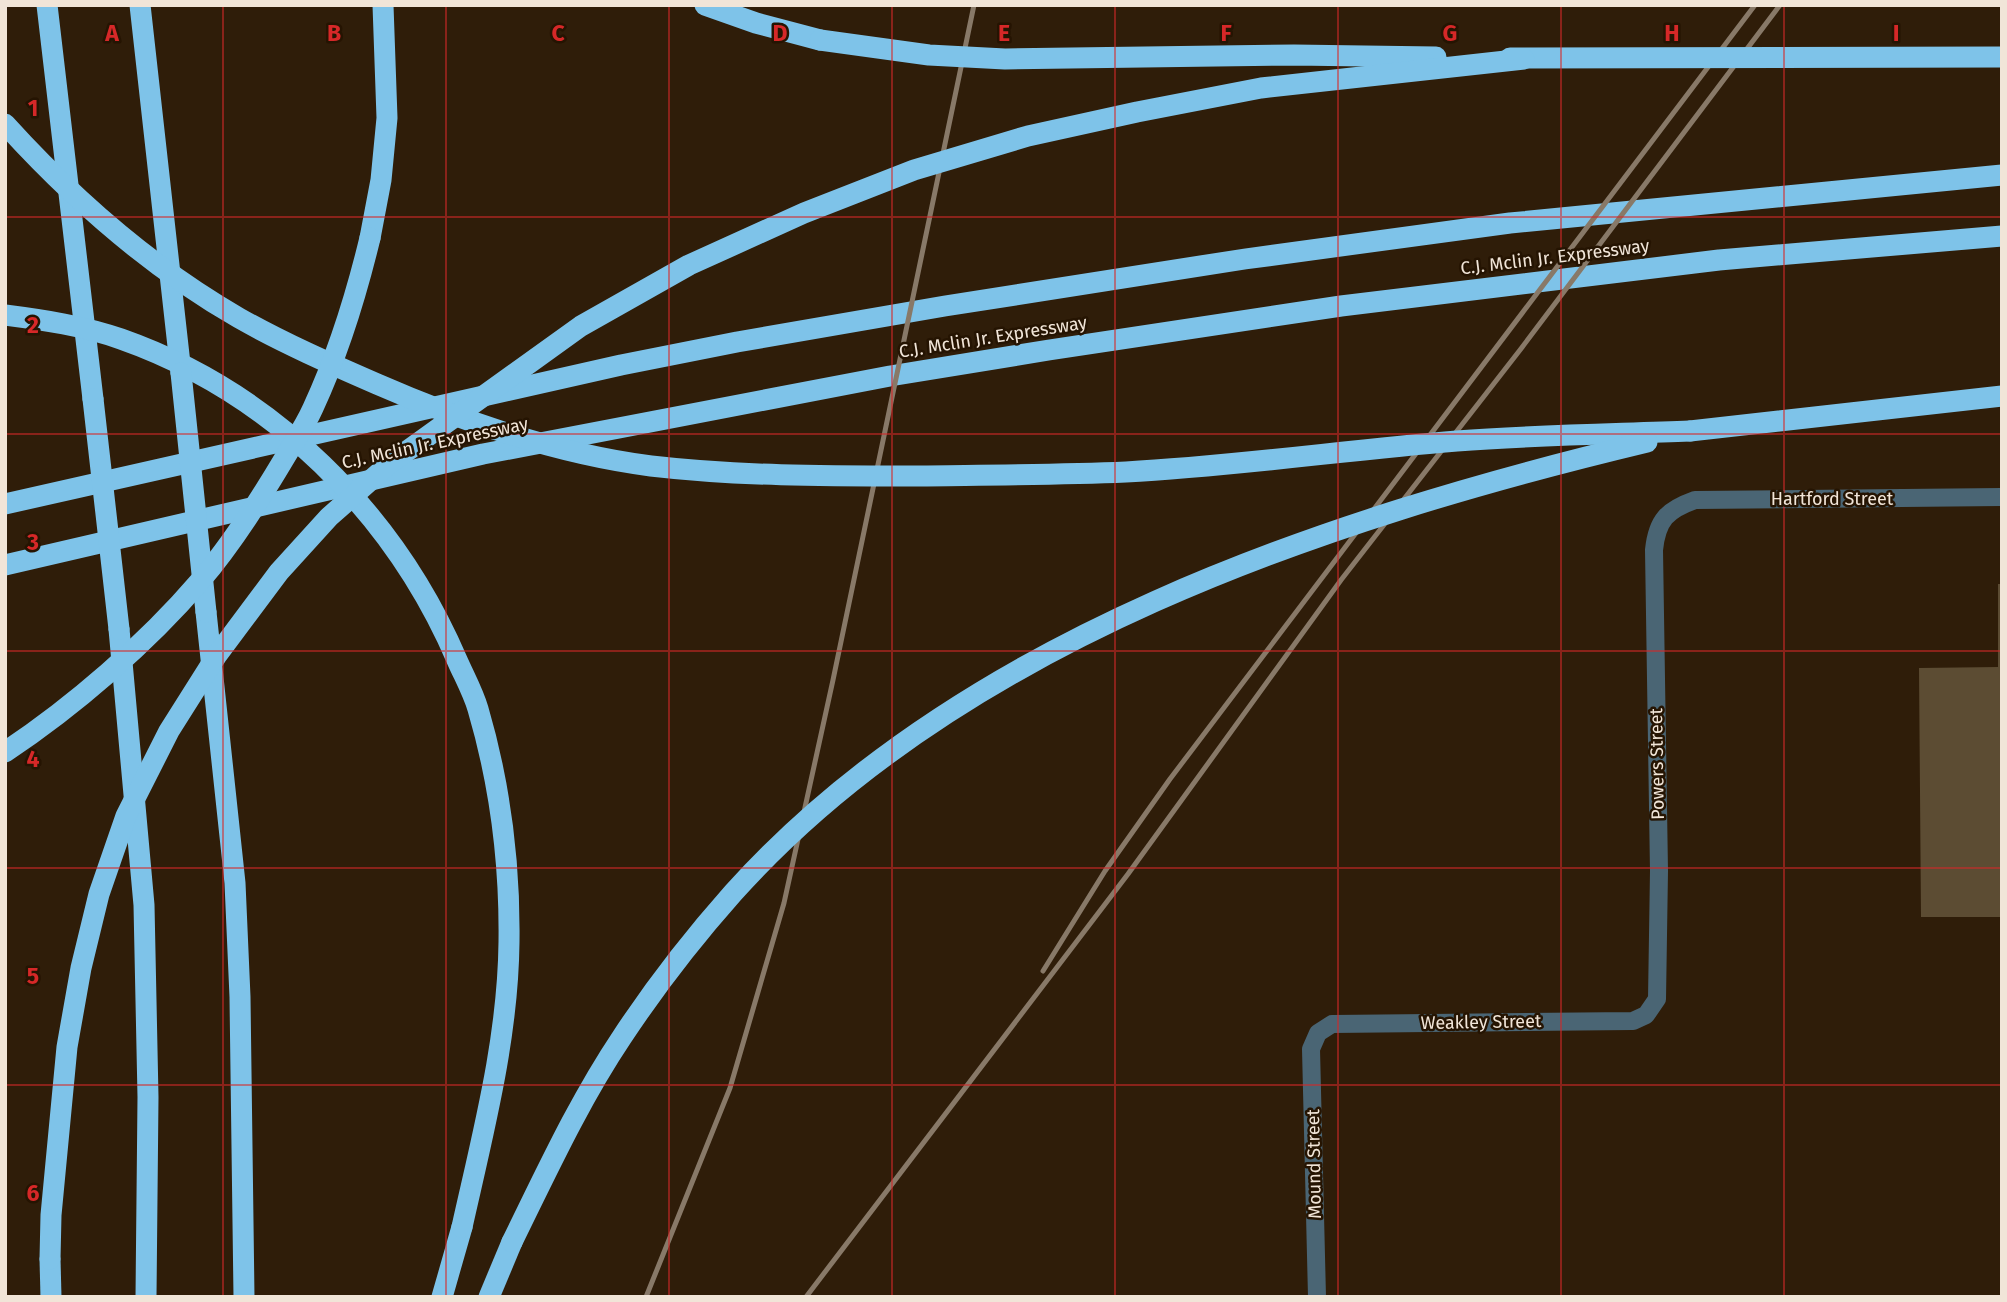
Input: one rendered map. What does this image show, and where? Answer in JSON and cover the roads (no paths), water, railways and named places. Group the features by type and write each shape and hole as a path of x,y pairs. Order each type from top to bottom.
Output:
{"highway":[{"path":"47,5 119,629 144,905 148,1097 146,1297"},
{"path":"139,5 235,883 240,997 244,1297"},
{"path":"5,752 91,686 152,631 199,581 235,535 274,476 312,410 343,334 370,238 381,180 387,118 383,5"},
{"path":"705,5 756,23 820,40 929,55 1005,59 1294,55 1524,59 2002,57"},
{"path":"51,1297 51,1215 69,1034 99,894 126,816 169,731 217,655 248,613 279,572 329,517 389,464 581,326 677,272 804,213 914,170 1028,136 1137,111 1261,88 1524,59"},
{"path":"5,124 89,208 183,282 238,318 421,404 491,429 570,450 648,465 808,476 1130,472 1459,441 1690,431 2002,396"},
{"name":"C.J. Mclin Jr. Expressway","path":"5,504 621,365 959,304 1245,258 1510,223 2002,175"},
{"name":"C.J. Mclin Jr. Expressway","path":"5,565 483,454 890,376 1341,306 1718,260 2002,236"},
{"path":"5,315 58,322 119,338 178,362 226,389 281,427 326,466 382,530 416,579 445,632 477,705 492,760 505,851 508,930 502,1034 491,1102 462,1227 442,1297"},
{"path":"489,1297 512,1242 569,1127 621,1038 675,963 734,892 789,836 869,767 955,707 1054,651 1154,603 1257,559 1383,513 1528,470 1690,431"}],"street":[{"name":"Hartford Street","path":"1667,514 1675,507 1695,500 2002,497"},
{"name":"Powers Street","path":"1646,1015 1657,999 1654,550 1656,533 1667,514"},
{"name":"Weakley Street","path":"1318,1033 1332,1024 1633,1021 1646,1015"},
{"name":"Mound Street","path":"1317,1297 1311,1049 1318,1033"}],"railway":[{"path":"646,1297 730,1088 784,903 974,5"},
{"path":"1043,971 1105,871 1170,779 1755,5"},
{"path":"806,1297 1128,874 1341,580 1520,350 1780,5"}]}
